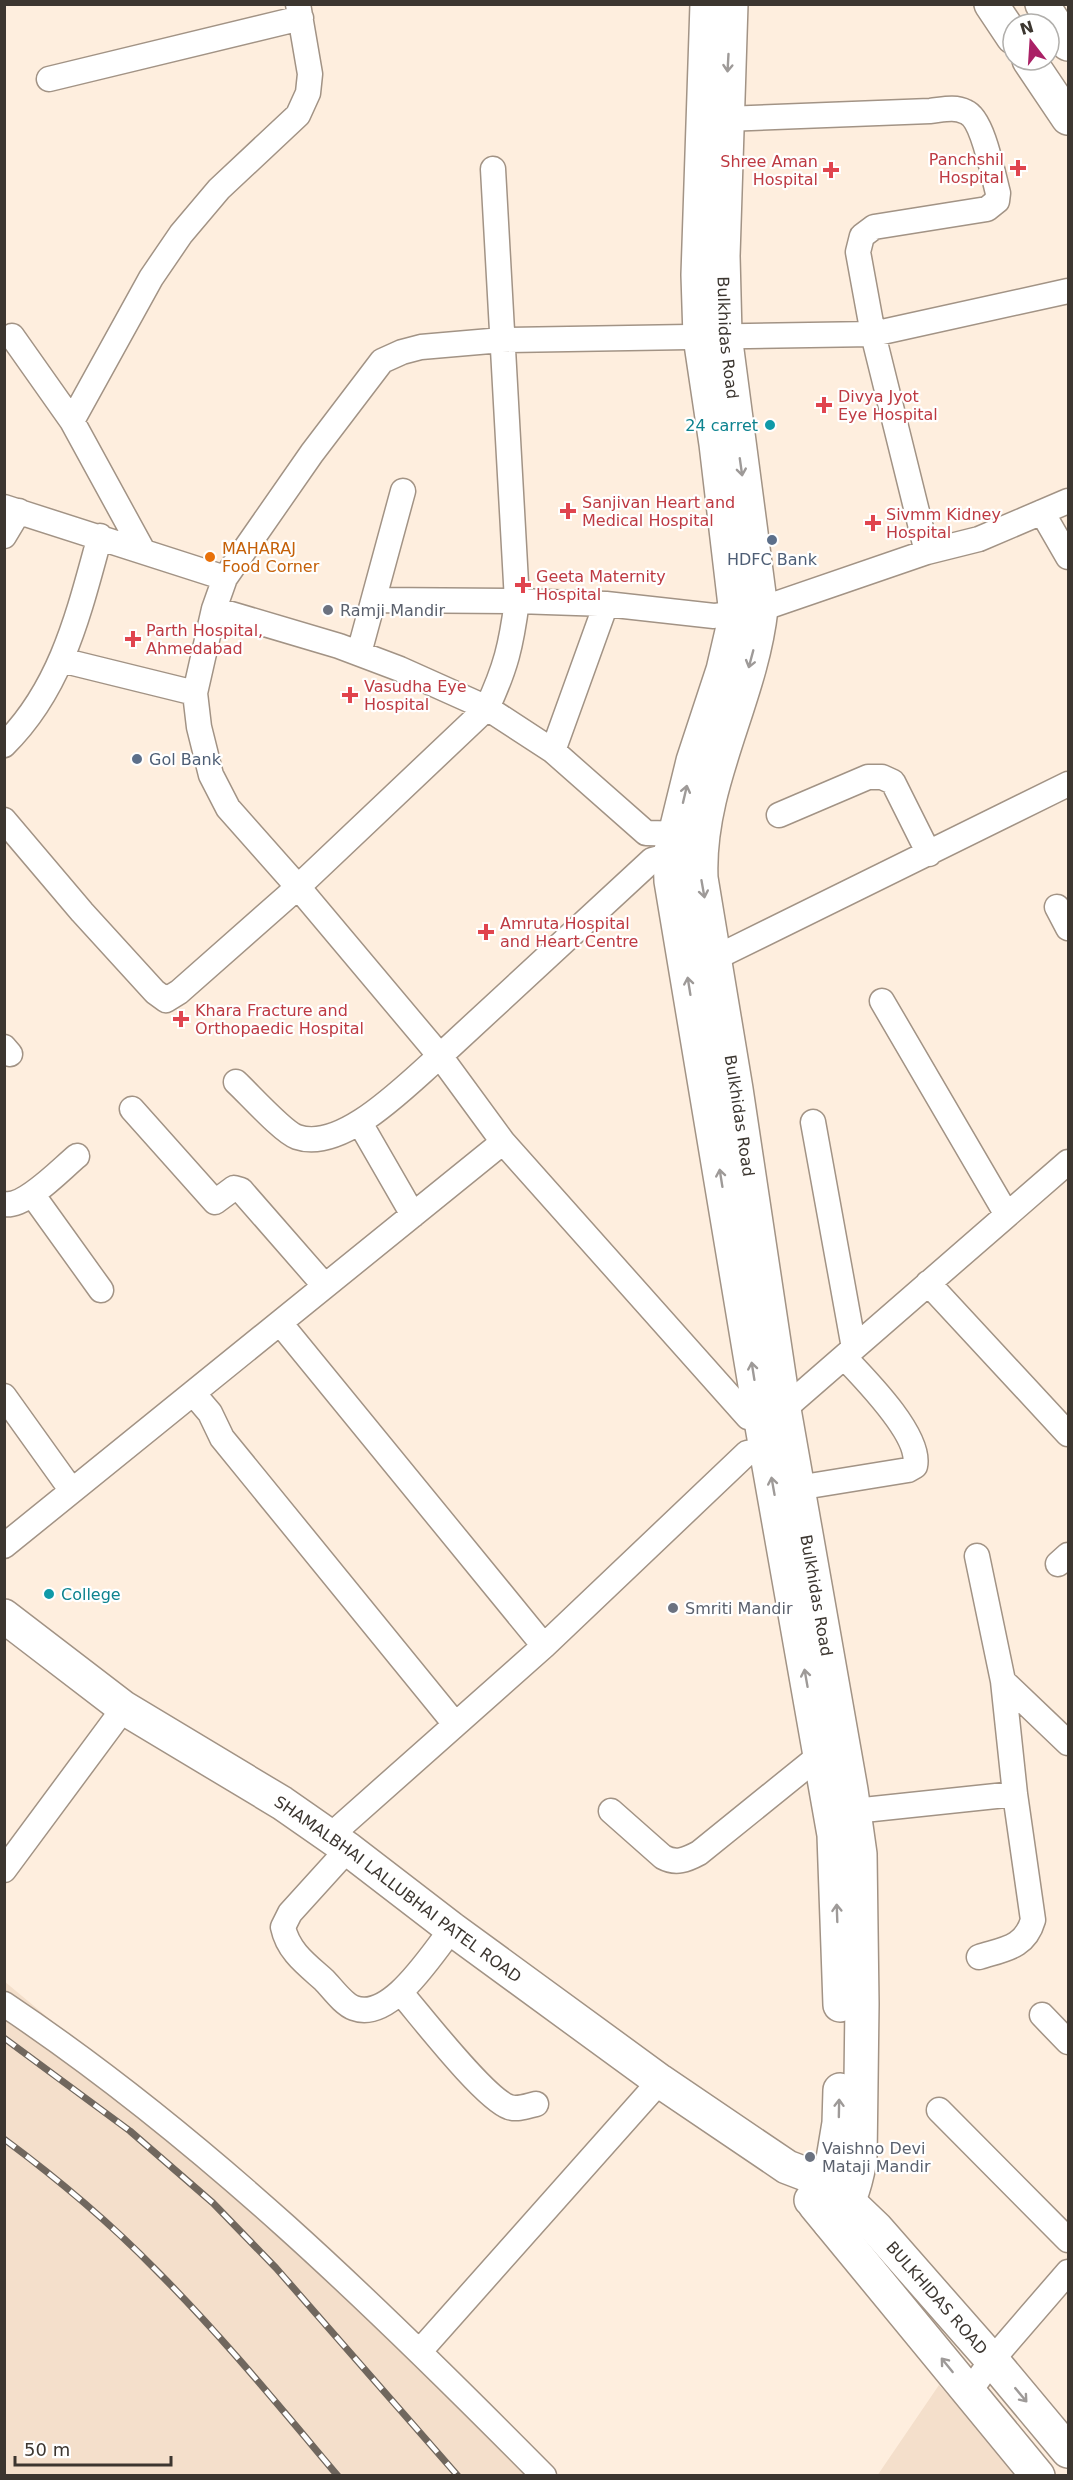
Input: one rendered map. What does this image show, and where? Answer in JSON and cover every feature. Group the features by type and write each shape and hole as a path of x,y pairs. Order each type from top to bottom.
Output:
{"street":[{"name":"Bulkhidas Road","path":"707,4 700,134 698,275 712,336 749,612 759,627 717,770 671,881 778,1447 798,1488 824,1709 844,1798 860,1854 862,2040 860,2160 856,2184 830,2202"},
{"name":"Bulkhidas Road","path":"712,336 723,256 725,119 731,4"},
{"path":"991,4 1001,19"},
{"path":"1042,4 1068,44"},
{"path":"50,79 300,11 310,74 308,93 298,115 219,189 181,234 151,278 72,421"},
{"path":"1037,72 1068,118"},
{"path":"725,119 930,111 954,108 969,112 979,126 998,193 997,201 987,209 874,227 862,236 858,252 873,334 927,552"},
{"path":"4,820 82,912 155,992 166,1000 298,886 487,708 504,673 511,645 517,601 493,169"},
{"path":"1068,291 873,334 502,340 422,347 402,352 382,361 312,453 225,578 214,609 195,693 199,727 211,774 228,808 298,886 440,1056 503,1142 748,1417 772,1412 849,1352 1068,1162"},
{"path":"7,331 72,421 142,549"},
{"path":"359,653 403,491"},
{"path":"375,600 606,604 690,614 749,612 927,552 979,539 1068,501"},
{"path":"4,536 12,509 142,549 225,578"},
{"path":"1042,512 1068,557"},
{"path":"4,745 25,725 61,660 74,631 100,536"},
{"path":"553,751 606,604"},
{"path":"214,609 359,653 487,708 553,751 646,833 687,845"},
{"path":"61,660 195,693"},
{"path":"779,815 868,777 882,777 893,782 929,854"},
{"path":"715,958 1068,784"},
{"name":"Bulkhidas Road","path":"687,845 701,878 736,1089 772,1412"},
{"path":"236,1082 296,1137 324,1138 360,1123 440,1056 652,860 687,845"},
{"path":"882,1001 1007,1215"},
{"path":"132,1109 215,1202 234,1188 241,1190 324,1285"},
{"path":"798,1488 909,1470 915,1466 916,1453 909,1438 849,1352 813,1122"},
{"path":"360,1123 413,1215"},
{"path":"4,1546 503,1142"},
{"path":"4,1204 22,1201 77,1156"},
{"path":"32,1194 101,1290"},
{"path":"928,1283 1068,1434"},
{"path":"280,1323 544,1646"},
{"path":"193,1393 210,1413 222,1438 455,1724"},
{"path":"4,1396 72,1491"},
{"path":"452,1929 401,1993 384,2005 366,2010 352,2008 290,1948 283,1927 290,1912 339,1843 455,1724 544,1646 747,1453 778,1447 824,1709 819,1756 844,1798 1015,1794"},
{"path":"977,1556 1003,1682 1015,1794 1033,1920 1029,1933 1023,1941 979,1957"},
{"name":"SHAMALBHAI LALLUBHAI PATEL ROAD","path":"4,1616 124,1708 282,1803 339,1843 452,1929 660,2081 787,2168 830,2202"},
{"path":"1003,1682 1068,1743"},
{"path":"4,1870 124,1708"},
{"path":"611,1811 663,1857 671,1861 685,1861 699,1853 819,1756"},
{"path":"401,1993 479,2083 497,2099 508,2107 520,2108 536,2104"},
{"path":"4,2004 59,2040 201,2151 420,2351 544,2475"},
{"path":"1042,2015 1068,2042"},
{"path":"420,2351 660,2081"},
{"path":"939,2110 1068,2240"},
{"path":"830,2202 969,2392 1038,2475"},
{"name":"BULKHIDAS ROAD","path":"830,2202 876,2228 1068,2451"},
{"path":"969,2392 992,2360 1068,2272"}],"shaded area":[{"path":"4,1981 289,2219 532,2475 5,2475"},
{"path":"939,2385 1021,2475 877,2476"}],"railway":[{"path":"4,2038 130,2131 213,2203 276,2268 458,2476"},
{"path":"4,2139 83,2202 156,2270 227,2345 338,2476"}],"place":[{"name":"Panchshil Hospital","path":"1018,168"},
{"name":"Shree Aman Hospital","path":"831,170"},
{"name":"Divya Jyot Eye Hospital","path":"824,405"},
{"name":"24 carret","path":"770,425"},
{"name":"Sanjivan Heart and Medical Hospital","path":"568,511"},
{"name":"Sivmm Kidney Hospital","path":"873,523"},
{"name":"HDFC Bank","path":"772,540"},
{"name":"MAHARAJ Food Corner","path":"210,557"},
{"name":"Geeta Maternity Hospital","path":"523,585"},
{"name":"Ramji Mandir","path":"328,610"},
{"name":"Parth Hospital, Ahmedabad","path":"133,639"},
{"name":"Vasudha Eye Hospital","path":"350,695"},
{"name":"Gol Bank","path":"137,759"},
{"name":"Amruta Hospital and Heart Centre","path":"486,932"},
{"name":"Khara Fracture and Orthopaedic Hospital","path":"181,1019"},
{"name":"College","path":"49,1594"},
{"name":"Smriti Mandir","path":"673,1608"},
{"name":"Vaishno Devi Mataji Mandir","path":"810,2157"}]}
